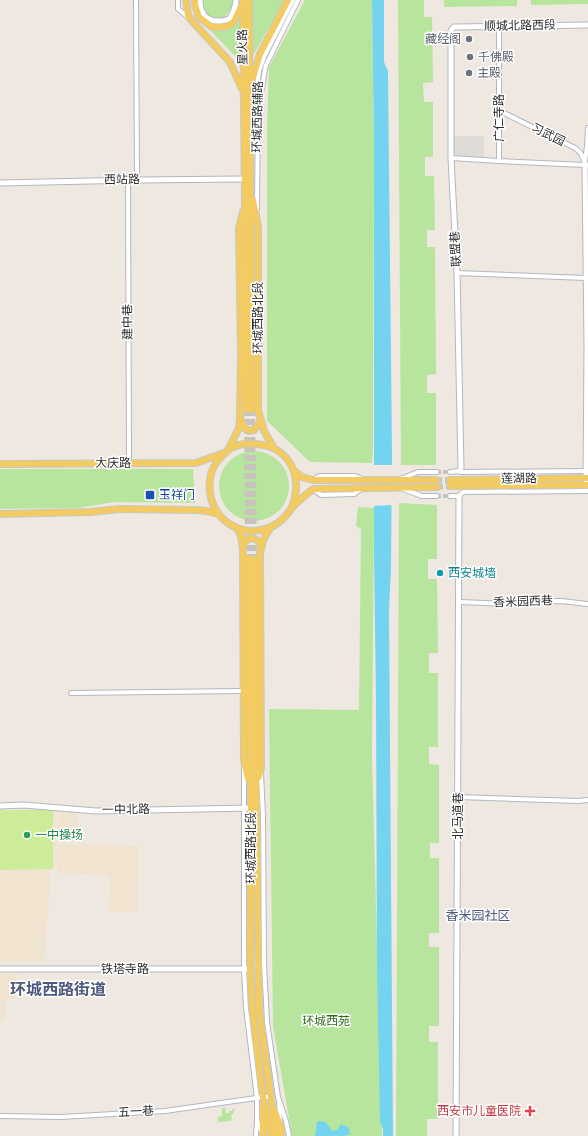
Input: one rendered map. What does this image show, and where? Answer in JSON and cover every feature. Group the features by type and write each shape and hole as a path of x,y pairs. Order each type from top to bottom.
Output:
{"main road":[{"path":"186,0 188,15 230,62 246,94"},
{"path":"195,0 199,17 212,27 225,26 233,23 243,2"},
{"name":"星火路","path":"246,94 249,0"},
{"path":"246,94 260,54 288,0"},
{"name":"星火路","path":"243,2 246,94"},
{"name":"环城西路北段","path":"246,94 250,112 250,410 244,202 246,94"},
{"name":"环城西路北段","path":"250,186 257,218 258,410 264,431 274,448"},
{"name":"环城西路北段","path":"227,451 238,428 240,419 241,353 239,228 244,202"},
{"path":"240,419 245,428 249,431 254,430 261,420"},
{"path":"218,514 210,496 209,486 210,476 214,466 227,451 239,445 248,443 261,444 274,448 286,458 294,471 296,479 297,494 291,509"},
{"name":"大庆路","path":"0,464 196,463 227,451"},
{"path":"0,514 90,512 120,508 196,510 218,514 231,525 249,531 271,527 279,522 303,497 313,489 398,487 436,483 398,480 313,480 302,477 294,471"},
{"name":"莲湖路","path":"587,474 450,483 587,487"},
{"path":"320,480 318,484 320,488"},
{"path":"256,787 261,767 260,553 263,540 271,527"},
{"path":"238,528 243,546 244,760 251,792"},
{"path":"243,546 247,539 255,538 262,546"},
{"name":"环城西路北段","path":"271,1136 260,1098 247,969 251,808 251,559 259,1009 276,1136"},
{"path":"270,1097 281,1128 282,1136"},
{"path":"260,1098 262,1134"}],"street":[{"path":"136,0 137,180"},
{"path":"178,0 178,9 192,21"},
{"path":"200,0 202,12 206,18 213,21 222,21 230,18 236,0"},
{"name":"环城西路辅路","path":"257,218 259,97 257,89 259,72 264,57 293,0"},
{"path":"259,97 266,65 298,0"},
{"name":"顺城北路西段","path":"452,29 454,27 588,25"},
{"name":"广仁寺路","path":"499,27 499,161"},
{"name":"联盟巷","path":"452,29 451,158 457,273 460,470"},
{"name":"习武园","path":"500,111 574,148 580,152 586,165"},
{"path":"250,112 258,126"},
{"path":"450,496 459,496 463,492 587,487 588,346 586,278 586,165 588,128"},
{"path":"451,158 586,165"},
{"name":"西站路","path":"0,183 128,180 244,180"},
{"name":"建中巷","path":"128,180 129,463"},
{"path":"457,273 586,278"},
{"path":"450,472 460,470 469,472 587,474"},
{"path":"398,480 418,472 436,472"},
{"path":"313,480 319,476 355,476 365,480"},
{"path":"398,487 422,496 437,496"},
{"path":"313,489 321,495 354,494 365,488"},
{"name":"北马道巷","path":"456,1136 459,496"},
{"name":"香米园西巷","path":"459,602 512,604 518,602 560,601 588,604"},
{"path":"71,693 243,691"},
{"path":"244,760 247,969"},
{"path":"261,767 265,994 281,1128"},
{"path":"458,798 588,800"},
{"name":"一中北路","path":"0,806 24,806 96,811 251,808"},
{"name":"铁塔寺路","path":"0,969 247,969"},
{"name":"五一巷","path":"0,1116 61,1116 165,1111 270,1097"},
{"path":"278,1097 289,1136"},
{"path":"256,1136 260,1098"},
{"path":"257,1121 262,1134"}],"shaded area":[{"path":"454,136 484,136 484,158 455,156"},
{"path":"0,810 57,810 56,867 51,868 44,961 0,961"},
{"path":"58,810 77,810 77,840 58,840"},
{"path":"57,844 139,846 138,912 108,912 110,875 57,873"},
{"path":"0,974 17,974 16,998 5,999 5,1022 0,1022"}],"green space":[{"path":"202,0 233,0 230,11 222,18 215,20 204,10"},
{"path":"252,0 285,0 251,59"},
{"path":"305,0 372,0 374,145 372,463 310,462 267,421 267,126 269,67"},
{"path":"398,0 424,0 424,17 432,17 433,82 423,83 424,102 433,102 433,157 425,157 425,176 434,176 435,230 427,230 427,247 435,247 436,374 427,375 427,393 436,393 436,465 401,465"},
{"path":"444,0 517,0 517,6 444,7"},
{"path":"531,0 588,0 588,4 531,5"},
{"path":"240,18 241,66 234,55 200,20 224,30 233,27"},
{"path":"247,451 261,451 274,457 283,466 289,479 287,499 279,511 261,521 247,521 234,515 225,506 219,493 219,479 225,466 234,457"},
{"path":"0,469 193,469 195,503 115,502 78,508 0,509"},
{"path":"399,503 437,505 437,559 428,559 428,579 437,579 438,653 429,653 429,673 438,673 438,747 429,747 429,764 439,765 439,843 430,843 430,858 439,858 439,933 429,933 429,947 439,947 439,1026 429,1026 429,1042 438,1042 438,1119 427,1119 427,1136 396,1136"},
{"name":"环城西苑","path":"358,507 374,508 372,756 382,1136 292,1136 273,1026 269,709 359,710 361,529 356,526"},
{"name":"一中操场","path":"0,810 53,810 53,869 0,870"},
{"path":"222,1108 225,1108 226,1113 229,1113 229,1111 235,1109 231,1115 231,1121 218,1122 218,1117 222,1116"}],"water":[{"path":"372,0 384,0 384,62 388,71 392,451 391,569 389,611 393,1136 383,1136 380,1121 377,967 374,560 374,145"},
{"path":"319,1121 326,1123 332,1131 337,1130 341,1124 349,1128 350,1134 343,1136 315,1136 317,1122"}],"pier":[{"path":"372,465 394,465 394,505 372,506"}],"tunnel":[{"path":"247,410 248,558"},
{"path":"252,410 254,559"},
{"path":"437,472 450,472"},
{"path":"436,480 450,480"},
{"path":"437,487 450,486"},
{"path":"437,496 450,496"}],"place":[{"name":"藏经阁","path":"469,39"},
{"name":"千佛殿","path":"470,57"},
{"name":"主殿","path":"469,73"},
{"name":"玉祥门","path":"150,495"},
{"name":"西安城墙","path":"440,573"},
{"name":"一中操场","path":"27,835"},
{"name":"西安市儿童医院","path":"530,1111"}],"district":[{"name":"香米园社区","path":"478,916"},
{"name":"环城西路街道","path":"58,990"}]}
